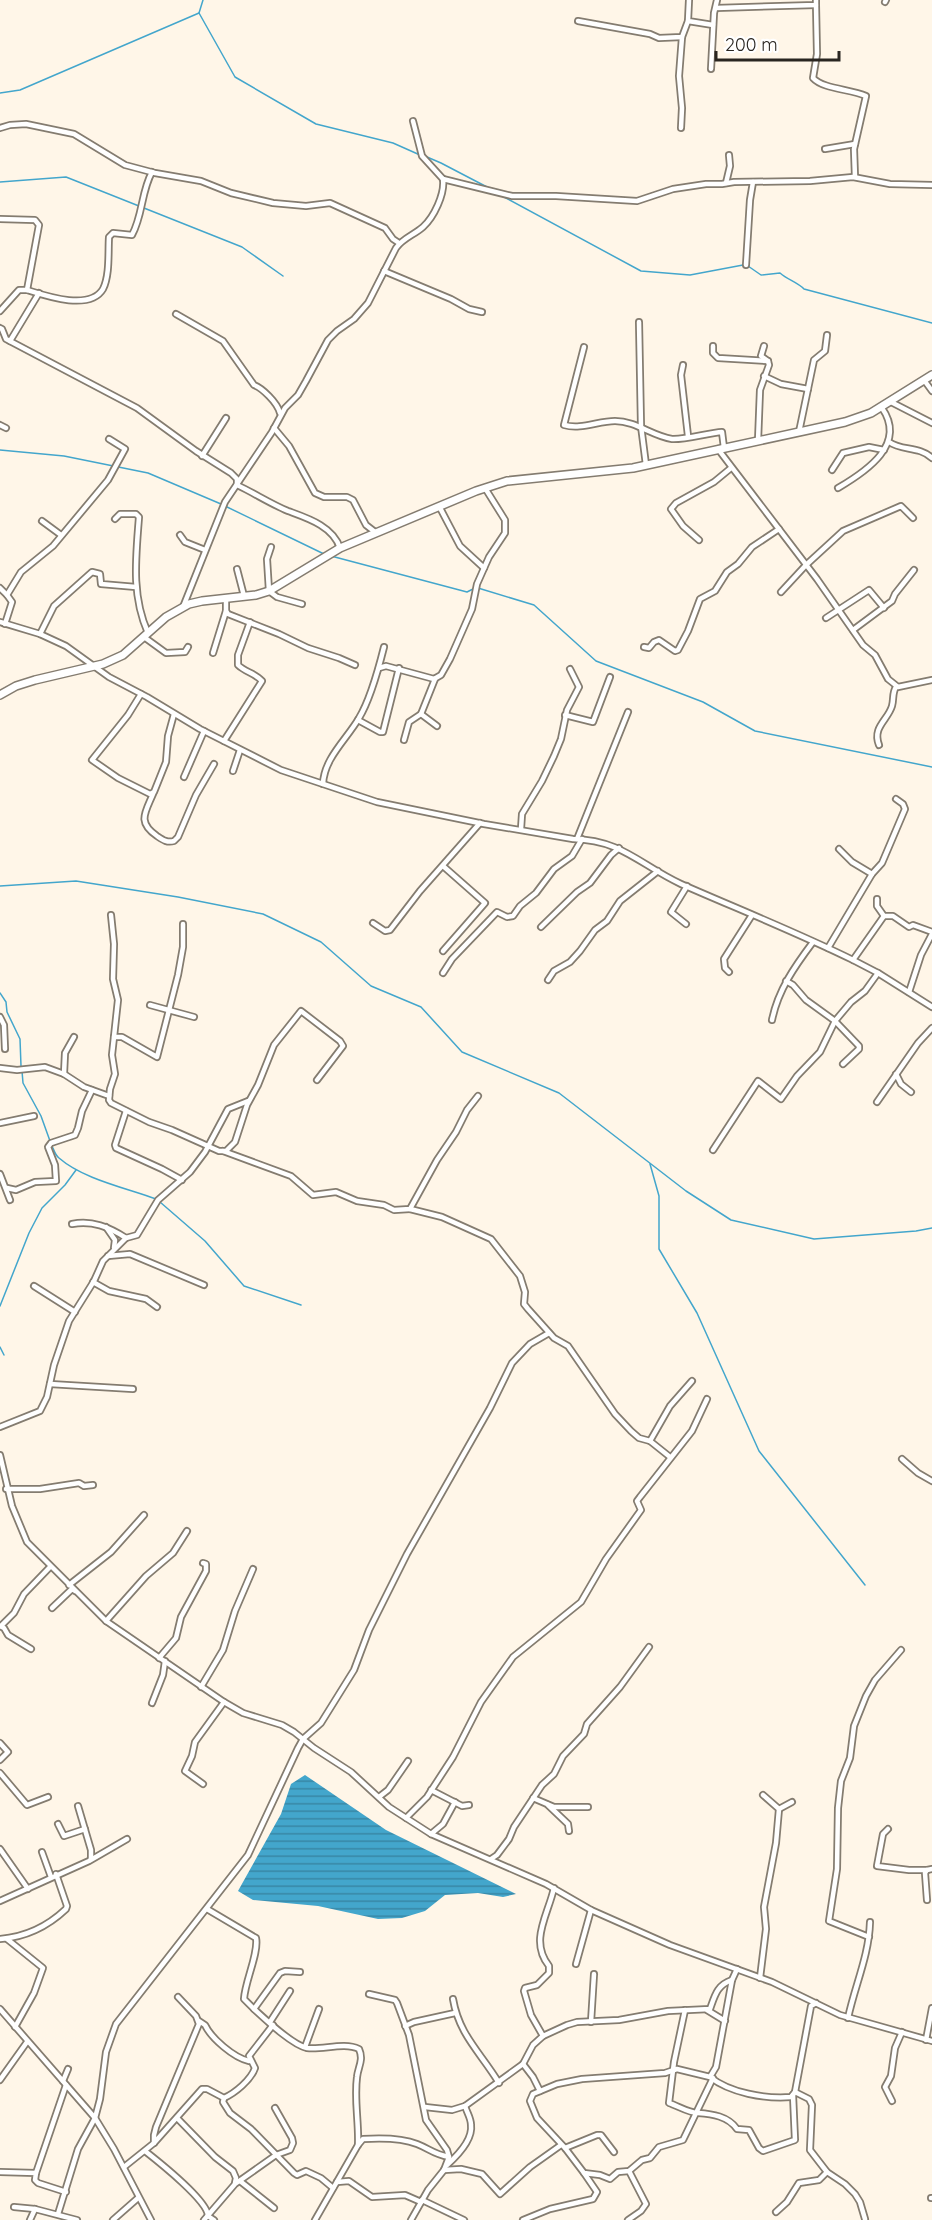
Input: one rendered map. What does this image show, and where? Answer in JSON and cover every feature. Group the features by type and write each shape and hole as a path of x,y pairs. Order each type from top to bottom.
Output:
{"main road":[{"path":"1,693 35,680 94,667 123,655 166,617 183,607 202,601 270,591 340,548 485,488 507,481 596,473 646,465 862,417 882,408 932,375"}],"street":[{"path":"681,128 679,76 682,37 688,21 689,0"},
{"path":"711,69 713,25 717,0"},
{"path":"716,8 816,3 817,54 813,78 817,83 866,96 855,144 855,177"},
{"path":"578,21 650,34 659,38 682,37"},
{"path":"688,21 713,25"},
{"path":"413,121 422,156 442,179 512,196 638,201 673,189 706,184 810,181 855,177 890,184 932,185"},
{"path":"0,128 26,124 74,134 125,165 201,181 231,193 273,203 306,206 330,203 385,228 399,243"},
{"path":"825,149 855,144"},
{"path":"726,183 730,166 729,155"},
{"path":"0,311 18,290 81,300 88,300 99,294 106,281 110,237 113,233 132,236 141,214 146,186 152,172"},
{"path":"183,607 225,502 274,428 280,415 298,395 328,340 354,319 368,303 399,243 427,222 442,196 442,179"},
{"path":"746,265 753,182"},
{"path":"0,219 35,220 39,225 27,290"},
{"path":"384,271 469,309 482,312"},
{"path":"10,341 39,293"},
{"path":"176,314 223,341 254,385 262,388 279,408 280,415"},
{"path":"639,322 641,426 646,465"},
{"path":"0,328 4,338 137,408 202,456 231,473 237,479 237,485"},
{"path":"799,432 814,360 825,351 827,335"},
{"path":"764,345 761,356 768,361"},
{"path":"713,346 713,353 718,358 768,361"},
{"path":"584,347 564,425 587,426 615,421 641,426 646,430 673,439 722,432 725,441 721,449 731,468 806,565 863,645 875,655 888,679 896,687"},
{"path":"758,441 759,390 769,365 768,361"},
{"path":"683,365 681,375 688,436"},
{"path":"764,376 781,384 808,389"},
{"path":"924,380 932,391"},
{"path":"891,402 932,423"},
{"path":"838,488 858,476 889,442 891,429 882,408"},
{"path":"202,456 226,418"},
{"path":"0,425 6,428"},
{"path":"274,428 289,446 315,493 324,497 347,497 353,500 366,525 375,532"},
{"path":"7,595 21,572 47,551 108,480 125,449 109,439"},
{"path":"889,442 900,448 918,450 932,458"},
{"path":"832,470 843,453 869,447 884,450"},
{"path":"699,540 683,526 671,509 676,503 714,482 731,468"},
{"path":"237,485 289,511 309,518 337,538 340,548"},
{"path":"404,740 409,722 421,714 435,679 441,675 461,635 472,606 477,584 507,528 505,520 485,488"},
{"path":"439,506 460,546 484,568"},
{"path":"781,592 843,531 901,506 913,518"},
{"path":"115,519 120,514 139,516 136,587 146,635 166,653 182,652 188,647"},
{"path":"42,521 62,534"},
{"path":"361,538 366,525"},
{"path":"644,646 649,648 659,640 675,651 678,650 688,632 700,599 715,591 728,572 750,549 779,529"},
{"path":"180,535 185,542 205,550"},
{"path":"271,547 267,559 270,591 277,597 302,604"},
{"path":"237,569 244,596"},
{"path":"853,630 884,608 914,570"},
{"path":"40,634 54,606 92,572 96,571 100,574 101,584 136,587"},
{"path":"0,588 12,602 3,623 40,634 75,651 94,667 174,714 281,770 377,802 480,823 598,840 620,848 687,886 828,948 878,973 932,1007"},
{"path":"826,618 869,590 884,608"},
{"path":"213,653 226,611 226,599"},
{"path":"226,611 228,614 308,648 355,665"},
{"path":"224,741 262,681 258,676 243,670 238,665 238,656 250,622"},
{"path":"323,784 327,767 358,720 379,668 384,647"},
{"path":"379,668 386,666 399,668 435,679"},
{"path":"358,720 383,732 399,668"},
{"path":"521,829 522,814 542,781 561,739 565,715 579,687 570,669"},
{"path":"565,715 593,722 610,677"},
{"path":"879,746 879,727 892,706 893,692 896,687 932,680"},
{"path":"141,693 128,715 92,760 118,778 153,794"},
{"path":"443,973 452,959 497,912 507,917 513,916 520,906 536,893 554,870 572,856 628,712"},
{"path":"174,714 168,736 166,762 143,821 146,827 166,841 174,841 214,764"},
{"path":"421,714 437,726"},
{"path":"184,777 204,731"},
{"path":"233,771 240,750"},
{"path":"828,948 872,874 882,863 905,809 903,804 896,799"},
{"path":"373,923 385,931 390,930 420,891 480,823"},
{"path":"541,927 576,892 590,883 611,855 620,848"},
{"path":"839,849 852,862 872,874"},
{"path":"443,866 485,903 443,951"},
{"path":"548,980 554,970 570,962 595,930 607,921 620,901 658,871"},
{"path":"686,924 671,912 687,886"},
{"path":"877,899 877,906 884,916"},
{"path":"111,915 114,944 113,979 118,1000 112,1059 115,1074 109,1096 111,1103 151,1123 291,1176 313,1195 336,1192 357,1201 384,1205 394,1210 410,1209 442,1217 491,1239 520,1276 525,1292 524,1304 549,1334 568,1346 615,1414 631,1431 639,1438 650,1441 670,1457"},
{"path":"729,972 725,968 724,958 752,915"},
{"path":"852,960 884,916"},
{"path":"884,916 892,916 909,927 913,925 932,933 921,955 909,993"},
{"path":"114,1037 122,1037 157,1057 178,975 183,947 183,924"},
{"path":"772,1020 774,1008 786,981 813,942"},
{"path":"713,1150 758,1080 781,1099 796,1076 820,1052 835,1021 850,1002 865,991 878,973"},
{"path":"786,981 806,1000 835,1021 859,1046 859,1049 843,1064"},
{"path":"150,1005 194,1017"},
{"path":"223,1151 235,1142 248,1101 258,1084 274,1045 300,1011 344,1046 317,1080"},
{"path":"0,1017 4,1025 5,1049"},
{"path":"877,1102 918,1043 932,1028"},
{"path":"64,1074 65,1053 74,1037"},
{"path":"0,1068 18,1070 45,1067 64,1074 84,1087 109,1096"},
{"path":"896,1074 901,1084 911,1092"},
{"path":"7,1188 16,1190 35,1182 56,1181 55,1165 48,1147 51,1143 75,1135 81,1111 92,1090"},
{"path":"410,1209 436,1160 478,1096"},
{"path":"0,1427 40,1412 47,1397 64,1332 93,1282 100,1265 114,1248 126,1238 137,1234 158,1200 183,1180 208,1146 228,1109 248,1101"},
{"path":"126,1111 116,1148 183,1180"},
{"path":"0,1123 34,1116"},
{"path":"0,1174 10,1200"},
{"path":"72,1224 90,1222 106,1227 126,1238"},
{"path":"106,1227 115,1240 114,1248"},
{"path":"108,1256 130,1254 204,1285"},
{"path":"93,1282 109,1291 146,1299 157,1307"},
{"path":"34,1286 75,1312"},
{"path":"58,2214 78,2149 94,2118 100,2099 106,2052 116,2024 248,1855 303,1739 321,1723 354,1670 369,1630 407,1554 490,1408 512,1363 530,1344 549,1334"},
{"path":"650,1441 670,1406 692,1381"},
{"path":"50,1383 133,1389"},
{"path":"406,1818 431,1790 453,1756 481,1702 513,1657 577,1606 588,1593 606,1558 641,1510 637,1502 640,1497 692,1431 707,1399"},
{"path":"0,1455 6,1489 27,1542 106,1621 224,1702 246,1715 282,1725 351,1772 389,1807 431,1834 554,1888 591,1910 670,1945 760,1978 848,2018 929,2041 932,2008"},
{"path":"902,1459 918,1473 932,1480"},
{"path":"6,1489 40,1489 78,1483 84,1486 93,1485"},
{"path":"69,1585 111,1552 144,1515"},
{"path":"106,1621 146,1576 173,1553 187,1531"},
{"path":"159,1658 176,1638 182,1617 206,1571 206,1564 203,1563"},
{"path":"31,1649 8,1635 2,1627 14,1613 24,1594 50,1567"},
{"path":"201,1687 223,1650 235,1611 253,1569"},
{"path":"52,1608 67,1592 72,1589 75,1591"},
{"path":"491,1859 509,1839 514,1827 545,1781 554,1774 563,1756 584,1734 587,1724 620,1687 648,1647"},
{"path":"869,1937 829,1921 837,1869 841,1781 850,1758 857,1719 875,1680 901,1650"},
{"path":"152,1703 163,1675 165,1661"},
{"path":"203,1784 185,1772 195,1742 224,1702"},
{"path":"0,1743 8,1752 0,1760"},
{"path":"379,1797 388,1790 408,1761"},
{"path":"0,1773 27,1805 48,1797"},
{"path":"431,1790 462,1806 469,1805"},
{"path":"763,1796 779,1809"},
{"path":"533,1798 548,1805 565,1820 569,1831"},
{"path":"431,1834 443,1824 455,1802"},
{"path":"779,1809 792,1802"},
{"path":"548,1805 588,1807"},
{"path":"78,1806 91,1850 91,1859"},
{"path":"563,1807 565,1820"},
{"path":"760,1978 766,1929 764,1907 776,1843 779,1809"},
{"path":"58,1824 64,1836 85,1829"},
{"path":"888,1829 883,1834 877,1866 930,1869"},
{"path":"0,1900 91,1859 127,1839"},
{"path":"0,1849 28,1889"},
{"path":"0,1939 25,1935 45,1926 66,1909 67,1906 54,1875 42,1852"},
{"path":"927,1900 925,1873 930,1869"},
{"path":"543,2036 531,2015 524,1991 525,1988 537,1985 549,1973 549,1966 540,1948 540,1929 549,1910 554,1888"},
{"path":"207,1909 256,1938 258,1945 244,1999 254,2009 294,2042 305,2047 356,2047 360,2051 361,2062 355,2098 358,2145"},
{"path":"576,1964 591,1910"},
{"path":"848,2018 853,1994 865,1963 870,1922"},
{"path":"7,1938 43,1968 34,1993 15,2027"},
{"path":"584,2173 610,2179 618,2172 629,2171 642,2160 650,2158 659,2147 683,2140 716,2067 732,1980 737,1969"},
{"path":"254,2009 280,1973 300,1972"},
{"path":"591,2022 594,1974"},
{"path":"707,2010 710,2009 722,1984 732,1980"},
{"path":"249,2061 251,2052 272,2023 290,1991"},
{"path":"369,1994 395,2000 405,2026 425,2107 426,2120 447,2150 449,2157 445,2168"},
{"path":"178,1997 205,2025 207,2032 244,2060 249,2061 255,2068 254,2072 238,2088 224,2098"},
{"path":"453,1999 455,2013 470,2044 483,2058 499,2083"},
{"path":"685,2010 669,2103 696,2113 702,2112 717,2116 731,2121 737,2128 749,2130 763,2151 795,2140 797,2134 794,2121 794,2094 811,2006 816,2003"},
{"path":"0,2009 94,2118 151,2220"},
{"path":"305,2047 319,2009"},
{"path":"425,2107 452,2110 465,2106 523,2064 533,2045 543,2036 577,2022 619,2020 685,2010 707,2010 725,2021"},
{"path":"405,2026 455,2013"},
{"path":"154,2143 156,2127 199,2021"},
{"path":"892,2102 885,2087 892,2071 895,2048 902,2032"},
{"path":"0,2080 27,2042"},
{"path":"523,2064 540,2091"},
{"path":"66,2192 35,2180 68,2069"},
{"path":"524,2220 550,2209 593,2199 597,2192 563,2146 532,2110 531,2097 540,2091 582,2079 682,2069 746,2093 784,2098 794,2094 811,2102 813,2113 809,2147 827,2172 855,2194 865,2219"},
{"path":"123,2167 154,2143 202,2090 207,2089 224,2098"},
{"path":"224,2098 223,2102 230,2113 250,2129 294,2174 306,2171 321,2178 333,2188"},
{"path":"411,2220 445,2168 460,2153 471,2134 471,2125 465,2106"},
{"path":"206,2218 237,2182 276,2155 290,2150 293,2143 292,2138 275,2108"},
{"path":"177,2118 215,2157 233,2171 237,2182 274,2208"},
{"path":"445,2168 482,2174 500,2194 530,2167 563,2146 601,2135 614,2152"},
{"path":"315,2220 363,2139 417,2143 431,2152 449,2157"},
{"path":"145,2151 197,2196 206,2206 206,2218"},
{"path":"628,2220 641,2211 646,2204 629,2171"},
{"path":"0,2172 36,2173"},
{"path":"776,2212 788,2202 799,2183 819,2180 827,2172"},
{"path":"337,2182 349,2181 372,2197 405,2195 464,2220"},
{"path":"113,2220 138,2198"},
{"path":"15,2207 35,2209 77,2220"},
{"path":"30,2220 35,2209"},
{"path":"206,2218 214,2220"}],"water":[{"path":"305,1775 386,1830 516,1894 503,1897 478,1893 445,1895 425,1911 402,1918 378,1919 318,1906 253,1900 238,1891 281,1814 291,1784"}],"waterway":[{"path":"0,93 20,90 199,13 203,0"},
{"path":"199,13 235,77 316,124 393,143 420,155"},
{"path":"427,157 487,187"},
{"path":"0,182 66,177 242,247 283,276"},
{"path":"504,197 641,271 690,275 743,265"},
{"path":"748,266 761,275 780,273 804,289 932,323"},
{"path":"0,450 64,456 148,473 221,504"},
{"path":"225,506 324,554"},
{"path":"331,556 467,592 473,589"},
{"path":"478,588 534,605 596,661 703,702 755,731 932,767"},
{"path":"0,886 76,881 178,897 263,914 321,942 371,986 421,1007 462,1052 559,1093 686,1191 731,1220 814,1239 932,1228"},
{"path":"0,993 6,1002 7,1012 20,1039 21,1066"},
{"path":"22,1071 23,1083 41,1116 50,1141"},
{"path":"52,1146 58,1157 80,1172 156,1199"},
{"path":"650,1164 659,1196 659,1249 697,1313 759,1451 865,1585"},
{"path":"0,1306 29,1233 42,1208 65,1185 76,1170"},
{"path":"160,1202 205,1241 244,1286 301,1305"},
{"path":"0,1347 4,1355"}]}
